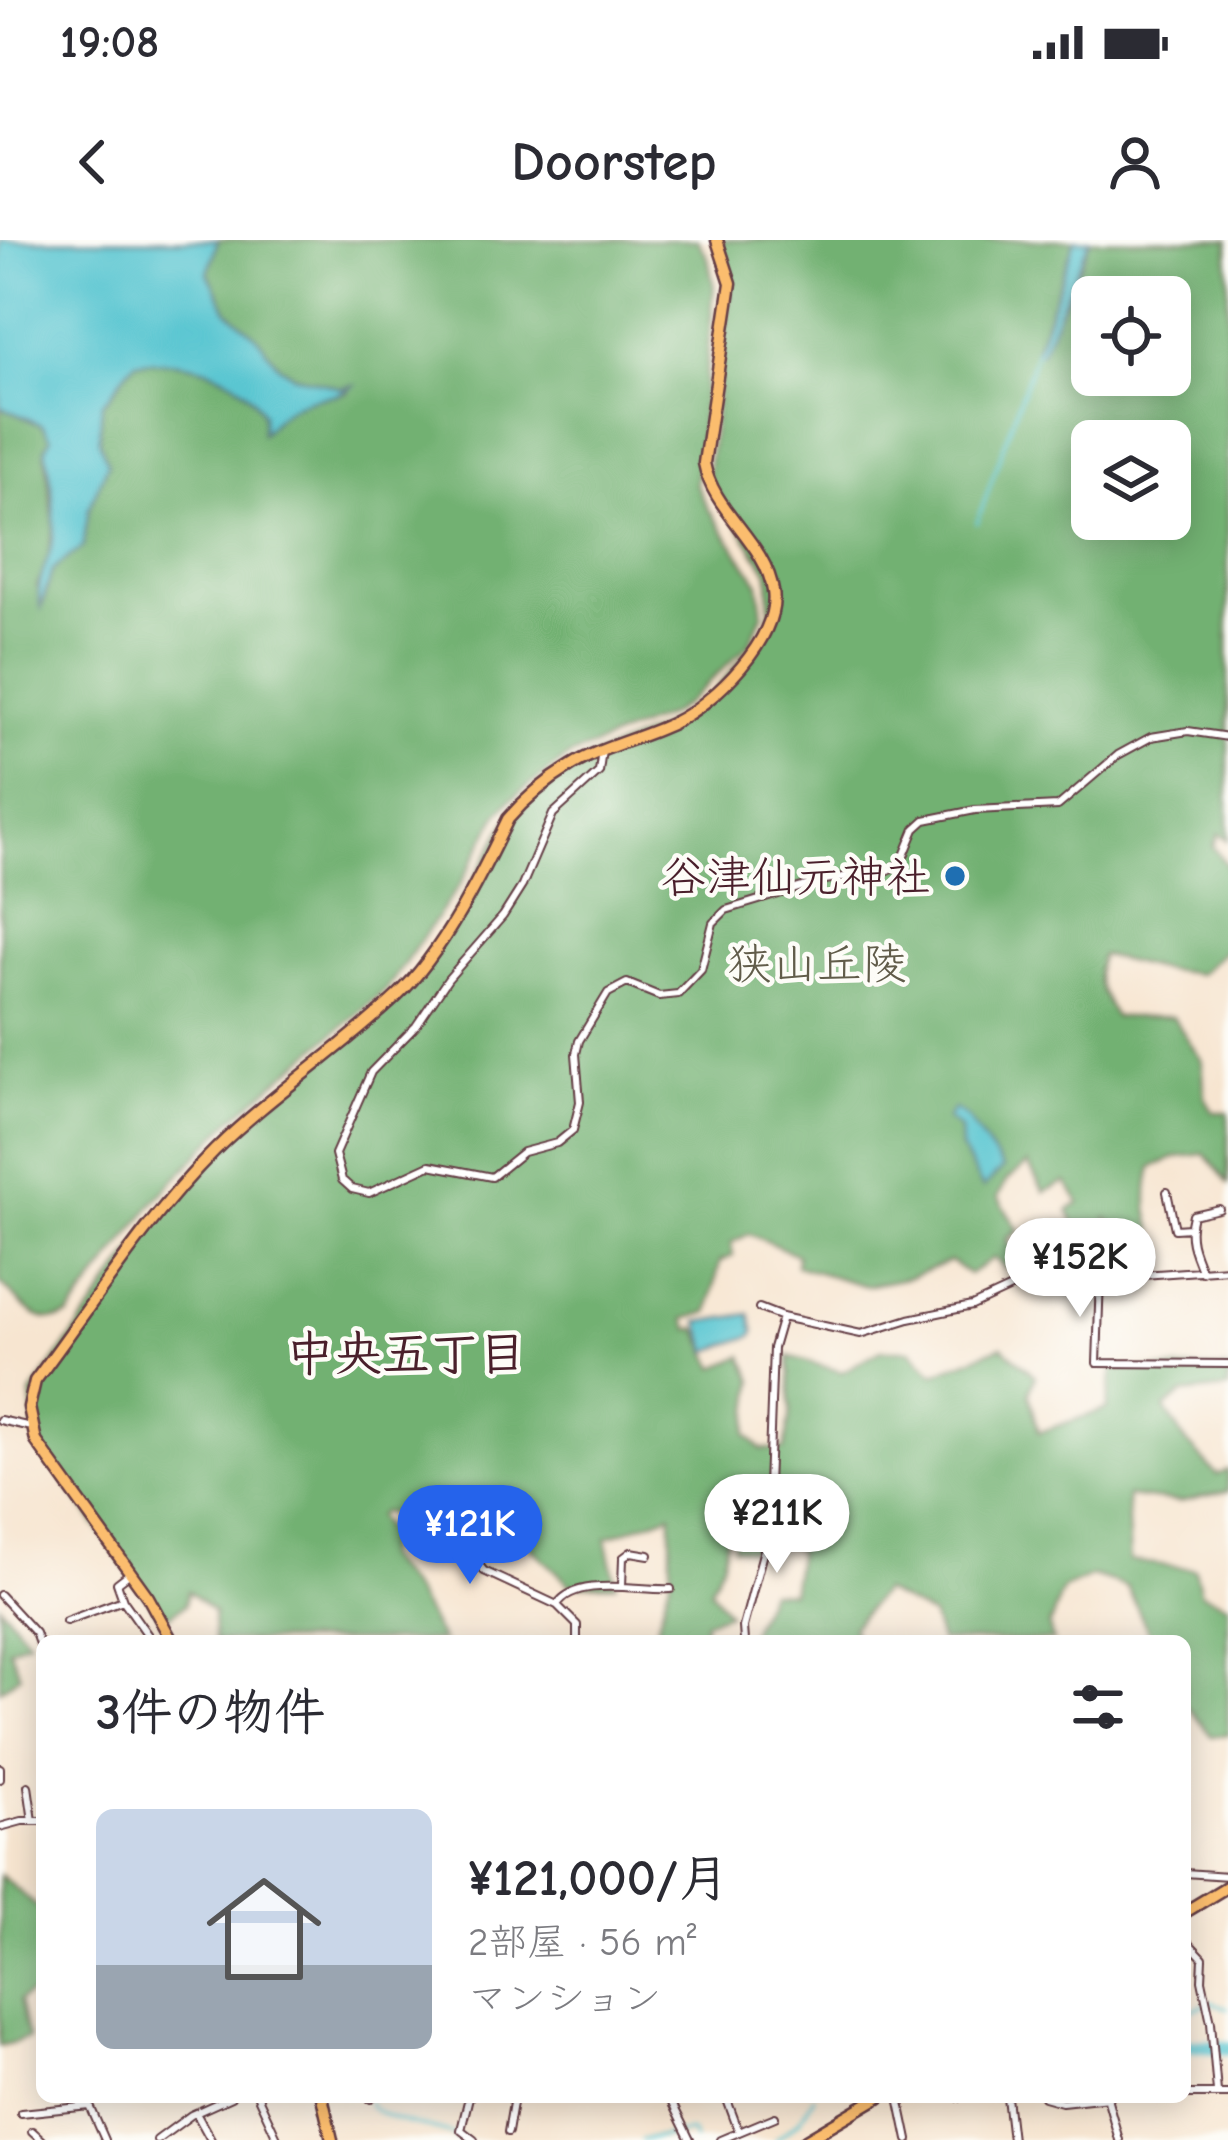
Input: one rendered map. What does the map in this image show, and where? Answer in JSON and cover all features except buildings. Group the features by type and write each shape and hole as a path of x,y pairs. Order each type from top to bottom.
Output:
{"main road":[{"path":"168,1635 52,1466 31,1427 29,1407 35,1381 211,1154 263,1105 399,994 434,950 521,803 569,766 673,723 704,703 763,640 774,610 773,589 764,563 712,489 704,463 730,294 729,271 717,240"},
{"path":"1191,1908 1228,1886"},
{"path":"323,2103 332,2140"},
{"path":"806,2140 869,2103"}],"street":[{"path":"602,750 599,772 549,822 512,905 363,1085 334,1154 339,1176 352,1189 376,1192 430,1165 492,1177 530,1149 563,1140 579,1114 579,1041 608,992 627,983 658,996 678,994 701,970 713,923 726,910 812,884 892,868 901,862 915,829 925,820 975,810 1058,806 1118,754 1151,737 1188,731 1228,737"},
{"path":"1168,1192 1175,1229 1190,1228"},
{"path":"1202,1272 1190,1243 1193,1215 1219,1209"},
{"path":"759,1308 782,1318 861,1334 908,1318 972,1306 1015,1286 1075,1272 1100,1277 1228,1269"},
{"path":"1100,1277 1097,1363 1228,1364"},
{"path":"744,1635 766,1542 773,1348 782,1318"},
{"path":"0,1420 31,1427"},
{"path":"434,1524 466,1548 486,1573 557,1605 575,1621 576,1635"},
{"path":"622,1586 623,1558 631,1552 649,1555"},
{"path":"130,1573 117,1582 123,1600 148,1635"},
{"path":"557,1605 563,1595 575,1590 671,1589"},
{"path":"0,1595 36,1636"},
{"path":"66,1621 123,1600"},
{"path":"0,1768 0,1779"},
{"path":"28,1786 36,1814"},
{"path":"0,1827 36,1821"},
{"path":"1191,1873 1228,1876"},
{"path":"1191,1945 1203,1958 1217,2092"},
{"path":"1191,2094 1228,2094"},
{"path":"21,2113 84,2103"},
{"path":"90,2103 105,2140"},
{"path":"157,2140 218,2103"},
{"path":"261,2103 278,2140"},
{"path":"467,2103 460,2130 474,2140"},
{"path":"508,2132 513,2103"},
{"path":"672,2103 688,2135"},
{"path":"728,2103 739,2132"},
{"path":"900,2103 908,2140"},
{"path":"1008,2103 1012,2140"},
{"path":"1110,2103 1119,2140"},
{"path":"196,2113 211,2140"},
{"path":"720,2140 775,2117"},
{"path":"32,2131 43,2140"}],"green space":[{"path":"218,240 698,240 708,258 714,287 696,484 759,583 763,614 749,644 686,704 568,757 510,800 461,883 386,990 233,1118 154,1202 69,1316 47,1319 30,1311 0,1283 0,407 42,425 51,438 45,449 54,524 47,565 37,586 44,600 52,570 83,546 89,508 108,463 99,441 102,404 136,362 191,365 225,377 253,399 263,415 262,433 284,410 347,392 350,386 341,388 293,375 280,367 227,310 208,273"},
{"name":"狭山丘陵","path":"717,240 1075,240 1035,351 1071,288 1071,396 1191,396 1191,276 1076,276 1090,240 1228,240 1228,840 1219,833 1213,846 1228,867 1228,948 1199,974 1101,955 1097,973 1099,988 1115,1017 1173,1017 1202,1061 1205,1097 1213,1112 1228,1112 1228,1183 1205,1154 1152,1167 1148,1205 1158,1242 1118,1253 1122,1233 1107,1218 1103,1224 1075,1225 1068,1210 1080,1203 1066,1182 1044,1192 1028,1164 1007,1180 998,1197 1019,1231 1007,1239 1017,1261 1006,1269 994,1258 969,1274 950,1261 911,1277 866,1286 796,1266 797,1255 749,1234 731,1243 733,1256 720,1261 709,1312 685,1319 690,1330 697,1328 716,1368 743,1356 754,1381 747,1434 761,1449 785,1449 791,1411 789,1356 842,1372 881,1350 911,1350 934,1374 1002,1346 1035,1376 1029,1393 1039,1432 1107,1409 1113,1369 1228,1369 1228,1389 1183,1394 1165,1408 1184,1439 1217,1475 1228,1470 1228,1491 1180,1502 1127,1496 1130,1561 1195,1569 1201,1593 1228,1604 1228,1735 1211,1736 1191,1711 1191,1635 1150,1635 1127,1587 1093,1576 1063,1589 1049,1626 1051,1635 938,1635 932,1616 882,1591 852,1627 854,1635 749,1635 769,1591 791,1592 798,1550 771,1536 766,1500 733,1495 723,1561 710,1589 728,1613 705,1621 703,1635 657,1627 671,1576 671,1514 606,1538 616,1584 571,1585 524,1541 515,1504 437,1517 431,1525 382,1512 377,1516 388,1535 384,1557 415,1594 439,1635 214,1635 213,1612 188,1591 185,1605 163,1620 36,1441 31,1394 150,1228 211,1154 399,994 434,950 508,819 569,766 673,723 704,703 770,626 769,574 707,477 730,294"},
{"path":"762,1503 761,1551 734,1547 732,1509"},
{"path":"0,1605 29,1640 9,1648 20,1675 0,1690"},
{"path":"0,1875 36,1906 36,1991 19,2001 28,2039 0,2046"}],"water":[{"path":"0,240 218,240 208,273 227,310 293,375 341,388 353,386 291,408 262,433 263,415 253,399 225,377 191,365 136,362 102,404 99,441 108,463 89,508 83,547 52,570 41,608 40,583 53,534 45,449 51,438 42,425 0,407"},
{"path":"1075,240 1090,240 1041,352 1035,352"},
{"path":"954,1109 966,1117 1003,1168 983,1188 961,1149 960,1129 947,1119"},
{"path":"750,1314 752,1336 709,1351 699,1322"}],"waterway":[{"path":"977,523 1037,349"},
{"path":"1191,2011 1212,2002 1228,2008"},
{"path":"1191,2045 1228,2048"},
{"path":"369,2103 394,2119 464,2140"},
{"path":"775,2140 799,2121 810,2103"},
{"path":"641,2140 691,2132 695,2140"}],"place":[{"name":"谷津仙元神社","path":"955,876"}],"district":[{"name":"中央五丁目","path":"406,1353"}]}
